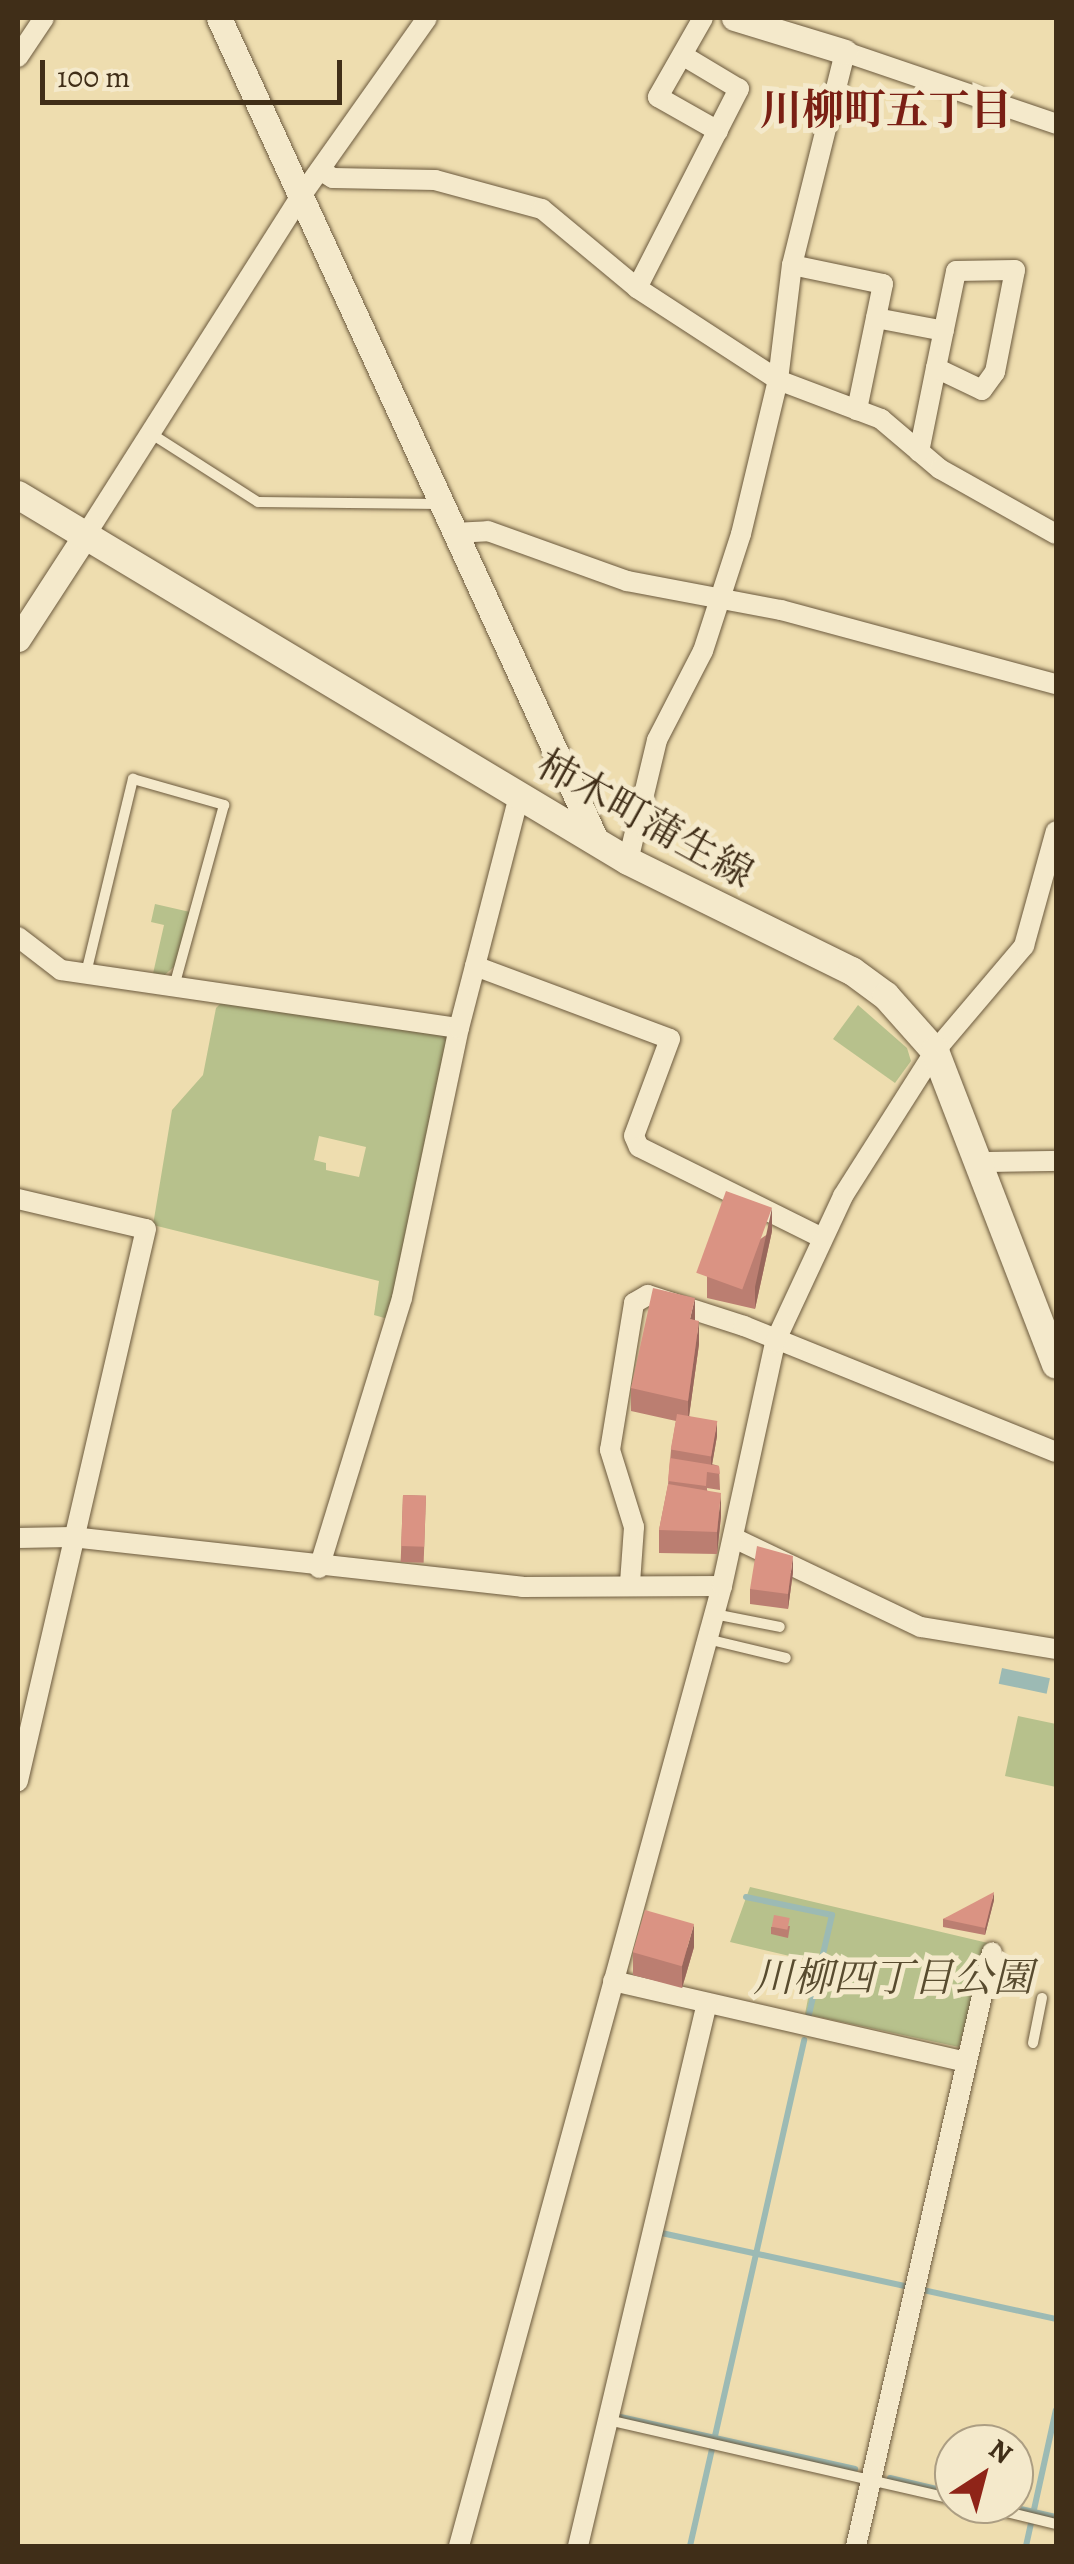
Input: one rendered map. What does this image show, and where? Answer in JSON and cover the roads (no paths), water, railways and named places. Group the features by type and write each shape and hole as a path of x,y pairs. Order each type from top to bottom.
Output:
{"main road":[{"name":"柿木町蒲生線","path":"18,496 628,861 852,971 914,1021 936,1051 1056,1364"}],"street":[{"path":"18,57 44,18"},
{"path":"220,18 597,842"},
{"path":"18,639 301,196 427,18"},
{"path":"703,18 658,98 718,131"},
{"path":"738,18 1056,124"},
{"path":"628,861 657,740 702,651 720,598 778,380 792,265 845,52"},
{"path":"638,288 739,89 682,55"},
{"path":"320,170 333,178 435,180 542,209 638,288 778,380 881,420 918,452 1056,534"},
{"path":"792,265 883,284 857,410"},
{"path":"918,452 956,271 1015,270 996,372 982,390 936,368"},
{"path":"876,318 944,331"},
{"path":"454,533 488,531 627,580 720,598 1056,684"},
{"path":"318,1568 402,1298 459,1028 519,796"},
{"path":"459,2546 722,1586 734,1538 750,1434 775,1342 820,1237 936,1051 1024,946 1056,831"},
{"path":"18,937 60,970 459,1028"},
{"path":"475,966 670,1039 634,1136 639,1147 820,1237"},
{"path":"981,1162 1056,1162"},
{"path":"18,1200 146,1228 18,1781"},
{"path":"630,1583 634,1527 610,1450 634,1303 648,1295 1056,1452"},
{"path":"18,1538 72,1537 318,1568 522,1587 630,1583 722,1586"},
{"path":"734,1538 922,1627 1056,1649"},
{"path":"856,2546 912,2265 962,2061 978,2030 992,1952"},
{"path":"613,1981 962,2061"},
{"path":"578,2546 707,2003"}],"lane":[{"path":"150,433 258,502 440,504"},
{"path":"86,972 133,779 224,805 175,984"},
{"path":"714,1614 780,1627"},
{"path":"707,1638 786,1658"},
{"path":"1033,2043 1042,1998"},
{"path":"607,2420 934,2494"}],"water":[{"path":"1002,1668 1050,1678 1047,1694 999,1684"}],"waterway":[{"path":"746,1897 832,1915 809,2015"},
{"path":"715,2436 804,2040"},
{"path":"657,2232 1056,2319"},
{"path":"1026,2546 1056,2410"},
{"path":"616,2416 855,2469"},
{"path":"690,2546 712,2449"},
{"path":"890,2478 934,2488"},
{"path":"1034,2512 1056,2517"}],"district":[{"name":"川柳町五丁目","path":"886,110"}],"park label":[{"name":"川柳四丁目公園","path":"893,1978"}]}
